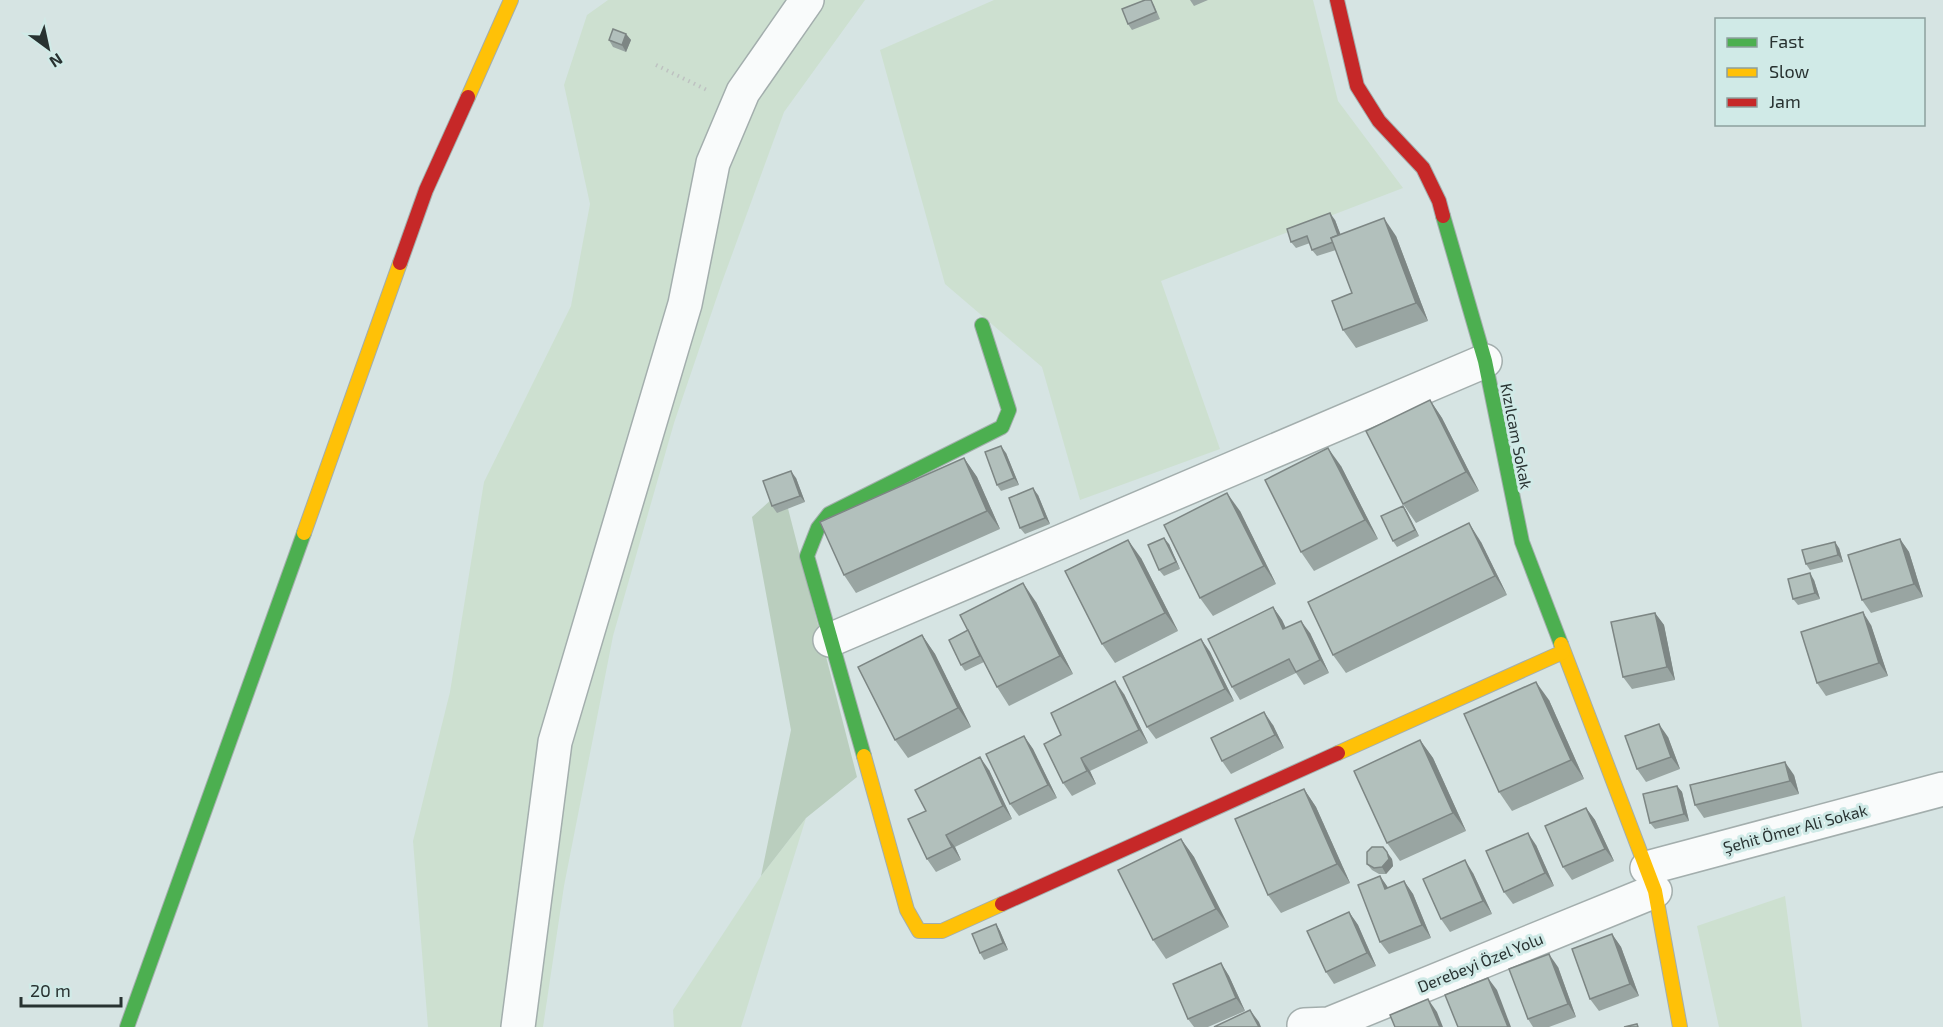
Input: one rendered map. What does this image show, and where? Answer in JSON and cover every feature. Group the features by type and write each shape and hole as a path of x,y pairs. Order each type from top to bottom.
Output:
{"street":[{"path":"127,1027 426,190 511,0"},
{"path":"518,1027 555,742 685,304 713,163 743,92 807,0"},
{"name":"Kızılcam Sokak","path":"1338,0 1356,86 1379,121 1422,168 1439,201 1485,361 1522,542 1651,879 1680,1027"},
{"path":"982,325 1009,410 1002,427 829,514 818,528 807,556 907,910 919,931 942,931 1563,652"},
{"path":"830,640 1485,361"},
{"name":"Şehit Ömer Ali Sokak","path":"1651,879 1943,789"},
{"name":"Derebeyi Özel Yolu","path":"1304,1025 1329,1024 1651,879"}],"path":[{"path":"656,65 738,105"}],"green space":[{"path":"608,0 865,0 784,112 674,423 613,636 564,886 543,1027 428,1027 413,841 450,692 484,482 571,306 590,204 564,85 587,15"},
{"path":"994,0 1313,0 1338,101 1403,188 1161,281 1220,449 1080,500 1042,367 945,284 880,50"},
{"path":"783,489 857,777 806,818 761,876 791,730 752,517"},
{"path":"806,818 741,1027 674,1027 673,1010 761,876"},
{"path":"1785,896 1802,1027 1719,1027 1697,926"}],"building":[{"path":"1151,0 1156,12 1128,24 1122,9"},
{"path":"613,29 626,34 622,45 609,40"},
{"path":"1330,213 1338,235 1331,238 1333,242 1312,250 1307,236 1291,242 1287,229"},
{"path":"1384,218 1416,303 1343,330 1332,301 1352,293 1331,238"},
{"path":"1430,400 1466,472 1403,504 1366,431"},
{"path":"1001,446 1014,478 997,485 985,452"},
{"path":"1328,448 1365,520 1301,552 1265,480"},
{"path":"964,458 987,511 844,575 820,522"},
{"path":"791,471 800,496 772,506 763,481"},
{"path":"1033,488 1045,518 1020,528 1009,498"},
{"path":"1227,493 1264,566 1200,598 1164,525"},
{"path":"1403,506 1415,530 1393,541 1381,516"},
{"path":"1469,523 1495,576 1333,655 1308,602"},
{"path":"1164,538 1176,562 1159,570 1148,545"},
{"path":"1900,539 1914,584 1862,600 1848,555"},
{"path":"1128,540 1165,613 1102,644 1065,571"},
{"path":"1835,542 1838,555 1806,564 1802,550"},
{"path":"1810,573 1815,593 1793,599 1788,579"},
{"path":"1023,583 1060,656 997,687 960,615"},
{"path":"1273,607 1283,629 1301,621 1320,660 1296,672 1289,659 1232,687 1208,639"},
{"path":"1863,612 1879,663 1817,683 1801,632"},
{"path":"1655,613 1667,667 1623,677 1611,622"},
{"path":"968,630 980,656 961,665 949,640"},
{"path":"922,635 958,708 895,740 858,667"},
{"path":"1201,639 1225,689 1147,727 1123,677"},
{"path":"1115,681 1139,730 1081,758 1087,771 1063,783 1044,744 1061,735 1051,713"},
{"path":"1536,682 1571,760 1499,792 1464,714"},
{"path":"1264,712 1275,735 1222,761 1211,738"},
{"path":"1659,724 1671,757 1637,769 1625,736"},
{"path":"1024,736 1048,785 1010,804 986,754"},
{"path":"1420,740 1453,813 1387,843 1354,771"},
{"path":"980,757 1003,806 946,835 952,847 927,859 908,819 926,811 915,790"},
{"path":"1785,762 1790,781 1695,805 1690,785"},
{"path":"1677,786 1684,814 1650,823 1643,794"},
{"path":"1304,789 1337,864 1268,895 1235,819"},
{"path":"1586,808 1605,849 1563,867 1545,826"},
{"path":"1528,833 1545,873 1504,892 1486,851"},
{"path":"1181,839 1216,909 1153,940 1118,870"},
{"path":"1372,847 1383,847 1387,852 1389,859 1382,867 1374,868 1367,864 1367,852"},
{"path":"1465,860 1483,901 1441,919 1423,879"},
{"path":"1380,876 1385,889 1404,881 1422,925 1380,942 1358,885"},
{"path":"1349,912 1367,953 1326,972 1307,931"},
{"path":"996,924 1003,943 980,953 972,934"},
{"path":"1612,934 1630,984 1590,999 1572,949"},
{"path":"1549,954 1568,1004 1528,1019 1509,969"},
{"path":"1221,963 1236,998 1188,1019 1173,984"},
{"path":"1488,978 1508,1027 1458,1027 1445,995"},
{"path":"1428,999 1440,1027 1395,1027 1390,1015"},
{"path":"1250,1010 1259,1027 1214,1027"}],"traffic: fast":[{"path":"1443,216 1485,361 1522,542 1561,644"},
{"path":"864,756 807,556 818,528 829,514 1002,427 1009,410 982,325"},
{"path":"127,1027 304,533"}],"traffic: slow":[{"path":"468,97 511,0"},
{"path":"304,533 400,263"},
{"path":"1561,644 1655,891 1680,1027"},
{"path":"1338,753 1563,652"},
{"path":"864,756 907,910 919,931 942,931 1002,904"}],"traffic: jam":[{"path":"1337,0 1357,86 1379,121 1423,168 1439,201 1443,216"},
{"path":"400,263 426,190 468,97"},
{"path":"1002,904 1338,753"}]}
